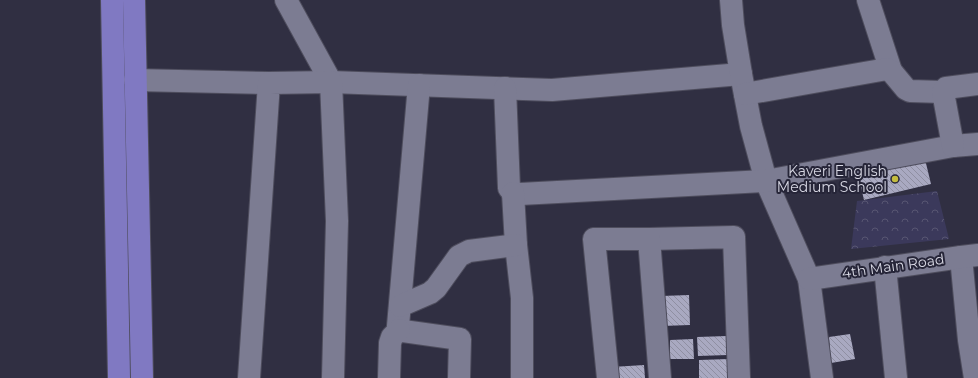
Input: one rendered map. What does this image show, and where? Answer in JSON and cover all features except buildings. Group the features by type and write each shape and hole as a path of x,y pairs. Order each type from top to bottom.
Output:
{"main road":[{"path":"112,0 119,378"},
{"path":"134,0 142,378"}],"street":[{"path":"286,0 331,82 337,221 334,378"},
{"path":"731,0 733,24 743,84 766,181 809,279 822,378"},
{"path":"868,0 891,71 906,89 910,91 943,92 946,88 978,84"},
{"path":"135,80 269,83 331,82 552,90 743,84 883,70 891,71"},
{"path":"249,378 269,83"},
{"path":"399,330 398,326 419,85"},
{"path":"505,88 509,188 513,193 516,245 522,298 522,378"},
{"path":"943,92 953,146"},
{"path":"513,193 520,194 766,181 953,146 978,144"},
{"path":"608,378 594,239 734,237 739,378"},
{"path":"649,239 660,378"},
{"path":"400,306 430,293 436,288 459,256 463,253 516,245"},
{"path":"969,256 975,378"},
{"name":"4th Main Road","path":"809,279 969,256"},
{"path":"885,267 896,378"},
{"path":"389,378 390,343 392,337 399,330"},
{"path":"399,330 403,332 460,339 459,378"}],"green space":[{"path":"937,191 949,239 851,249 857,201"}],"place":[{"name":"Kaveri English Medium School","path":"895,179"}]}
